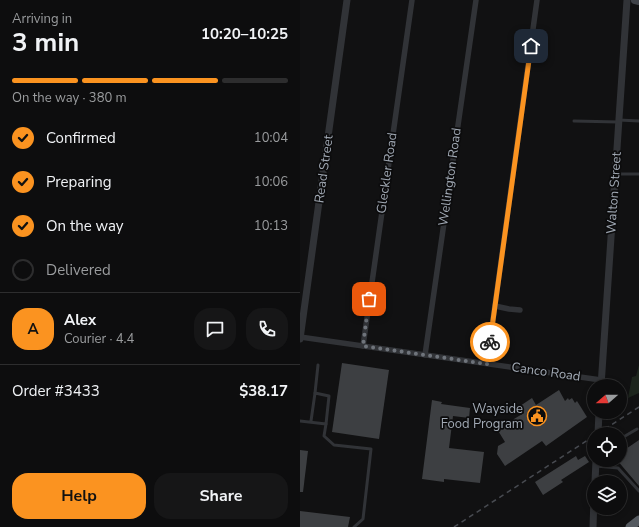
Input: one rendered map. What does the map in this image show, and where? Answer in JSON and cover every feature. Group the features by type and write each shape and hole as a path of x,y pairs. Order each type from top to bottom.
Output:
{"highway":[{"path":"630,527 639,520"}],"main road":[{"path":"635,0 639,1"}],"street":[{"name":"Read Street","path":"300,338 347,0"},
{"name":"Gleckler Road","path":"363,346 412,0"},
{"name":"Wellington Road","path":"425,355 476,0"},
{"path":"487,364 537,0"},
{"name":"Walton Street","path":"601,379 627,0"},
{"path":"495,306 520,310"},
{"name":"Canco Road","path":"300,338 487,364 587,381"},
{"path":"593,515 593,527"}],"lane":[{"path":"574,121 639,121"},
{"path":"615,174 639,174"},
{"path":"311,421 318,366"},
{"path":"315,393 329,396 324,436 334,445 371,449 364,519 354,527"},
{"path":"300,421 311,421 326,424"},
{"path":"627,435 637,429"},
{"path":"614,467 618,468 639,491"}],"shaded area":[{"path":"639,365 639,393 628,398 632,377 636,376"}],"building":[{"path":"342,363 389,370 379,439 332,432"},
{"path":"559,390 565,401 568,398 569,400 572,398 575,403 577,401 587,417 546,446 542,441 505,466 497,454 498,446 505,442 497,429 524,413 520,406 532,398 536,405"},
{"path":"432,400 442,402 441,404 470,408 469,418 453,416 449,448 484,452 480,483 444,479 444,482 422,479"},
{"path":"639,440 639,486 623,467 627,467 627,448"},
{"path":"300,450 308,451 303,492 300,492"},
{"path":"576,456 578,460 585,456 587,459 587,463 561,480 563,482 543,495 535,482"},
{"path":"300,511 350,517 348,527 300,527"}],"railway":[{"path":"608,427 639,407"},
{"path":"454,527 587,441"}],"way so far":[{"path":"369,299 363,346 487,364 490,342"}],"place":[{"name":"Wayside Food Program","path":"537,416"}],"route":[{"path":"490,342 531,46"}]}
